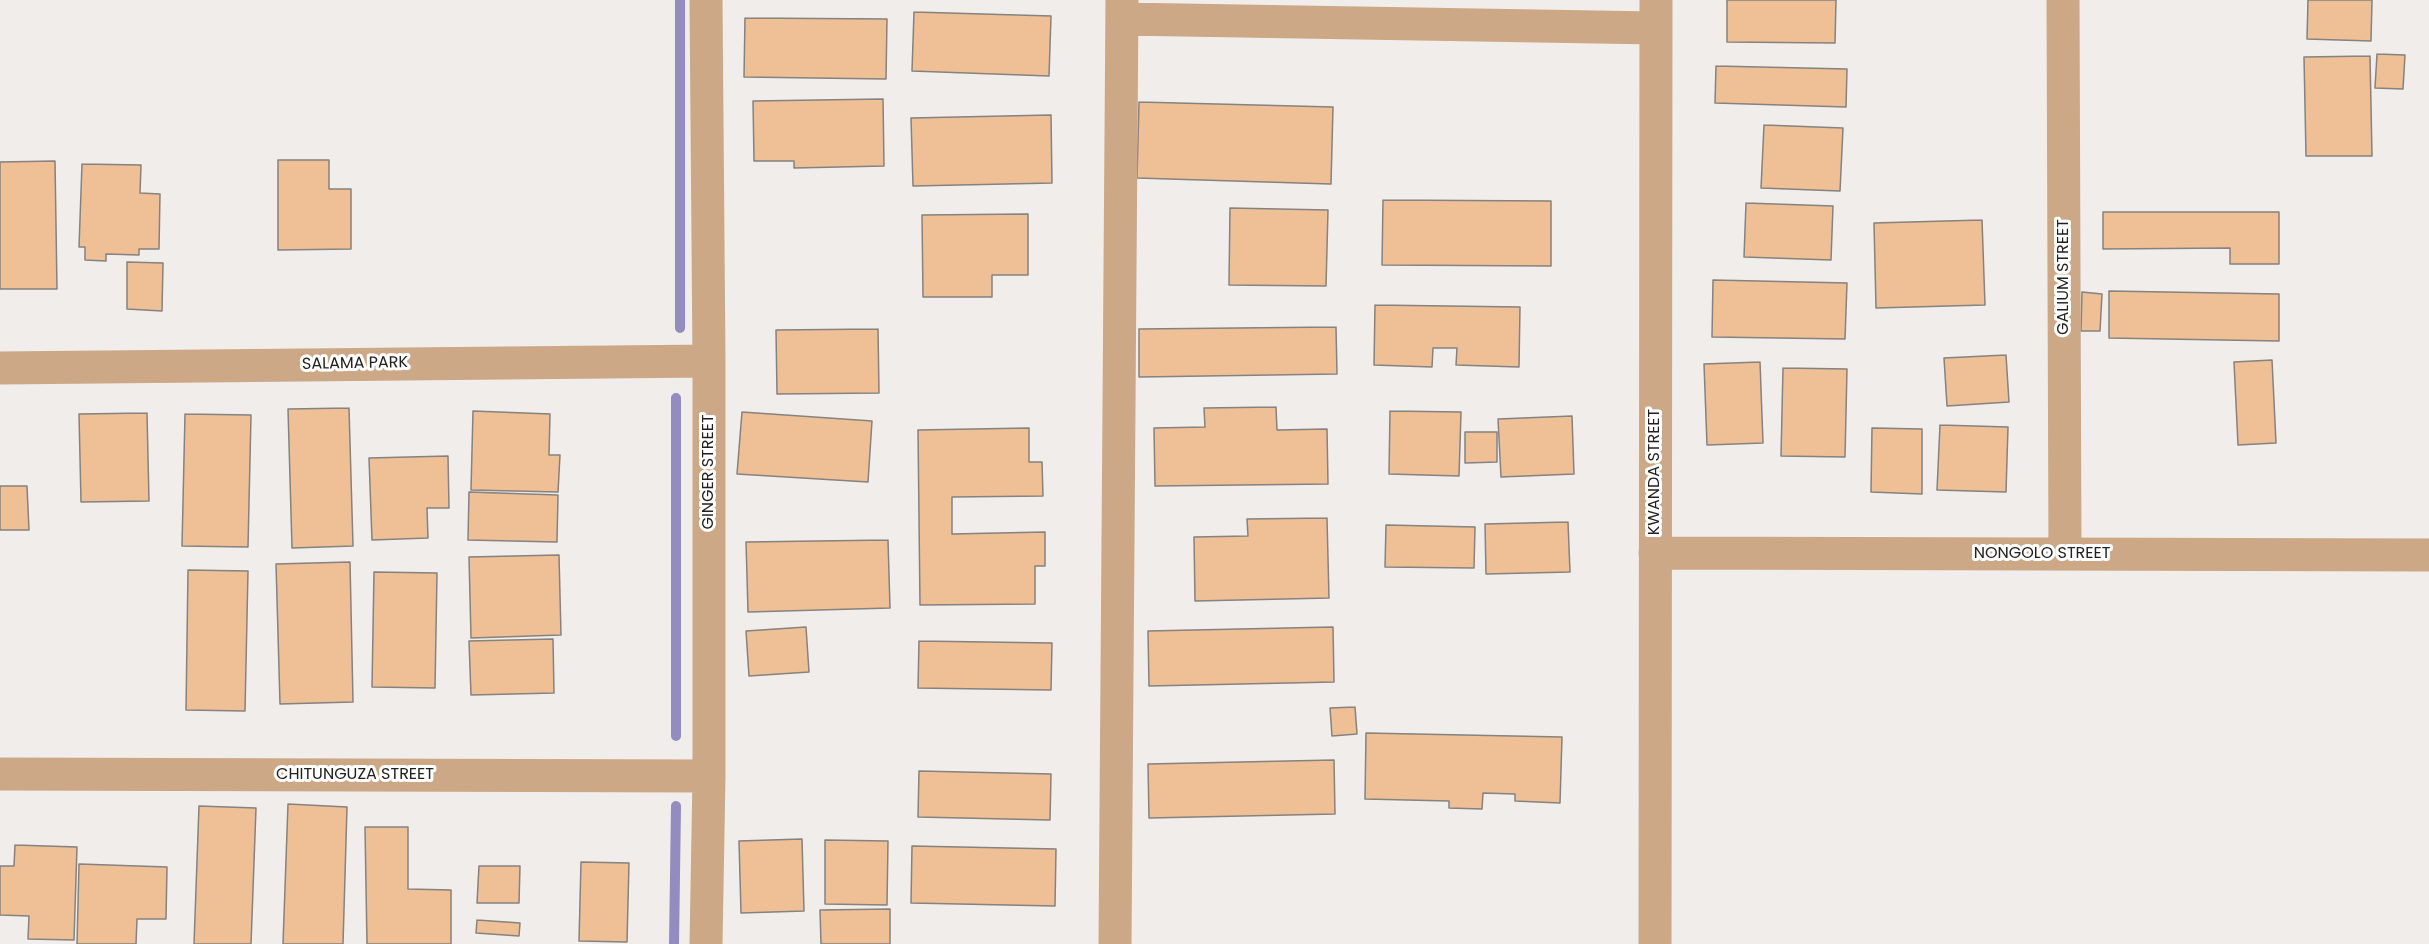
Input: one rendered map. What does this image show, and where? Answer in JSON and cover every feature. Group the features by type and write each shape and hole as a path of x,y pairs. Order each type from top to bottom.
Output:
{"street":[{"name":"GINGER STREET","path":"706,0 709,361 709,776 706,944"},
{"name":"GALIUM STREET","path":"2063,0 2065,554"},
{"path":"1115,944 1122,9 1656,14"},
{"name":"KWANDA STREET","path":"1655,944 1656,14"},
{"name":"SALAMA PARK","path":"0,368 709,361"},
{"name":"NONGOLO STREET","path":"1655,553 2429,555"},
{"name":"CHITUNGUZA STREET","path":"0,774 709,776"}],"building":[{"path":"1727,0 1836,0 1835,43 1727,42"},
{"path":"2308,0 2372,0 2371,41 2307,39"},
{"path":"914,12 1051,16 1049,76 912,71"},
{"path":"745,18 887,19 886,79 744,77"},
{"path":"2377,54 2405,55 2403,89 2375,88"},
{"path":"2370,56 2372,156 2306,156 2304,57"},
{"path":"1716,66 1847,69 1846,107 1715,103"},
{"path":"883,99 884,166 794,168 794,161 754,161 753,101"},
{"path":"1139,102 1333,107 1331,184 1137,178"},
{"path":"1051,115 1052,183 913,186 911,118"},
{"path":"1764,125 1843,128 1840,191 1761,188"},
{"path":"278,160 329,160 329,189 351,189 351,249 278,250"},
{"path":"55,161 57,289 0,289 0,162"},
{"path":"82,164 141,165 140,193 160,194 159,249 139,249 139,255 106,254 106,261 85,260 85,247 79,247"},
{"path":"1383,200 1551,201 1551,266 1382,265"},
{"path":"1746,203 1833,206 1831,260 1744,257"},
{"path":"1230,208 1328,210 1326,286 1229,285"},
{"path":"2103,212 2279,212 2279,264 2230,264 2230,248 2103,249"},
{"path":"1028,214 1028,275 992,275 992,297 923,297 922,215"},
{"path":"1982,220 1985,305 1876,308 1874,223"},
{"path":"127,262 163,263 162,311 127,309"},
{"path":"1713,280 1847,283 1845,339 1712,337"},
{"path":"2109,291 2279,294 2279,341 2109,338"},
{"path":"2082,292 2102,294 2100,331 2081,331"},
{"path":"1375,305 1520,307 1519,367 1456,365 1457,348 1433,348 1432,367 1374,365"},
{"path":"1336,327 1337,374 1139,377 1139,329"},
{"path":"878,329 879,393 777,394 776,330"},
{"path":"2006,355 2009,402 1947,406 1944,358"},
{"path":"2272,360 2276,443 2238,445 2234,362"},
{"path":"1760,362 1763,443 1707,445 1704,364"},
{"path":"1783,368 1847,369 1845,457 1781,456"},
{"path":"1276,407 1277,430 1327,429 1328,484 1155,486 1154,428 1205,427 1204,408"},
{"path":"349,408 353,546 292,548 288,409"},
{"path":"473,411 550,414 549,455 560,455 558,492 471,490"},
{"path":"1390,411 1461,412 1459,476 1389,474"},
{"path":"742,412 872,421 868,482 737,474"},
{"path":"147,413 149,501 81,502 79,414"},
{"path":"185,414 251,415 248,547 182,546"},
{"path":"1572,416 1574,474 1501,477 1498,419"},
{"path":"1940,425 2008,427 2006,492 1937,490"},
{"path":"1029,428 1029,462 1042,462 1043,496 952,497 952,534 1045,532 1045,566 1035,566 1035,604 920,605 918,430"},
{"path":"1872,428 1922,429 1922,494 1871,492"},
{"path":"1465,432 1497,432 1497,462 1465,463"},
{"path":"448,456 449,508 427,508 428,538 372,540 369,458"},
{"path":"0,486 27,486 29,530 0,530"},
{"path":"469,492 558,495 557,542 468,540"},
{"path":"1327,518 1329,598 1195,601 1194,537 1248,536 1247,519"},
{"path":"1568,522 1570,572 1486,574 1485,524"},
{"path":"1386,525 1475,527 1474,568 1385,567"},
{"path":"888,540 890,608 748,612 746,542"},
{"path":"559,555 561,635 471,638 469,557"},
{"path":"350,562 353,702 280,704 276,564"},
{"path":"188,570 248,571 245,711 186,710"},
{"path":"374,572 437,573 435,688 372,687"},
{"path":"806,627 809,672 749,676 746,631"},
{"path":"1333,627 1334,682 1149,686 1148,631"},
{"path":"553,639 554,693 471,695 469,641"},
{"path":"919,641 1052,643 1051,690 918,688"},
{"path":"1355,707 1357,734 1332,736 1330,708"},
{"path":"1366,733 1562,737 1560,803 1515,801 1515,794 1483,793 1482,809 1449,808 1449,801 1365,799"},
{"path":"1334,760 1335,814 1149,818 1148,764"},
{"path":"919,771 1051,774 1050,820 918,817"},
{"path":"288,804 347,807 343,944 283,944"},
{"path":"199,806 256,808 251,944 194,944"},
{"path":"365,827 408,827 408,889 451,890 451,944 367,944"},
{"path":"802,839 804,911 741,913 739,841"},
{"path":"825,840 888,841 887,905 825,904"},
{"path":"15,845 77,847 74,940 28,939 29,916 0,915 0,866 14,866"},
{"path":"912,846 1056,849 1055,906 911,903"},
{"path":"581,862 629,863 627,942 579,941"},
{"path":"79,864 167,867 166,919 137,919 136,944 77,944"},
{"path":"479,866 520,866 519,903 477,903"},
{"path":"890,909 890,944 821,944 820,910"},
{"path":"477,920 520,923 519,936 476,933"}],"waterway":[{"path":"680,0 680,328"},
{"path":"676,398 676,736"},
{"path":"674,944 676,806"}]}
